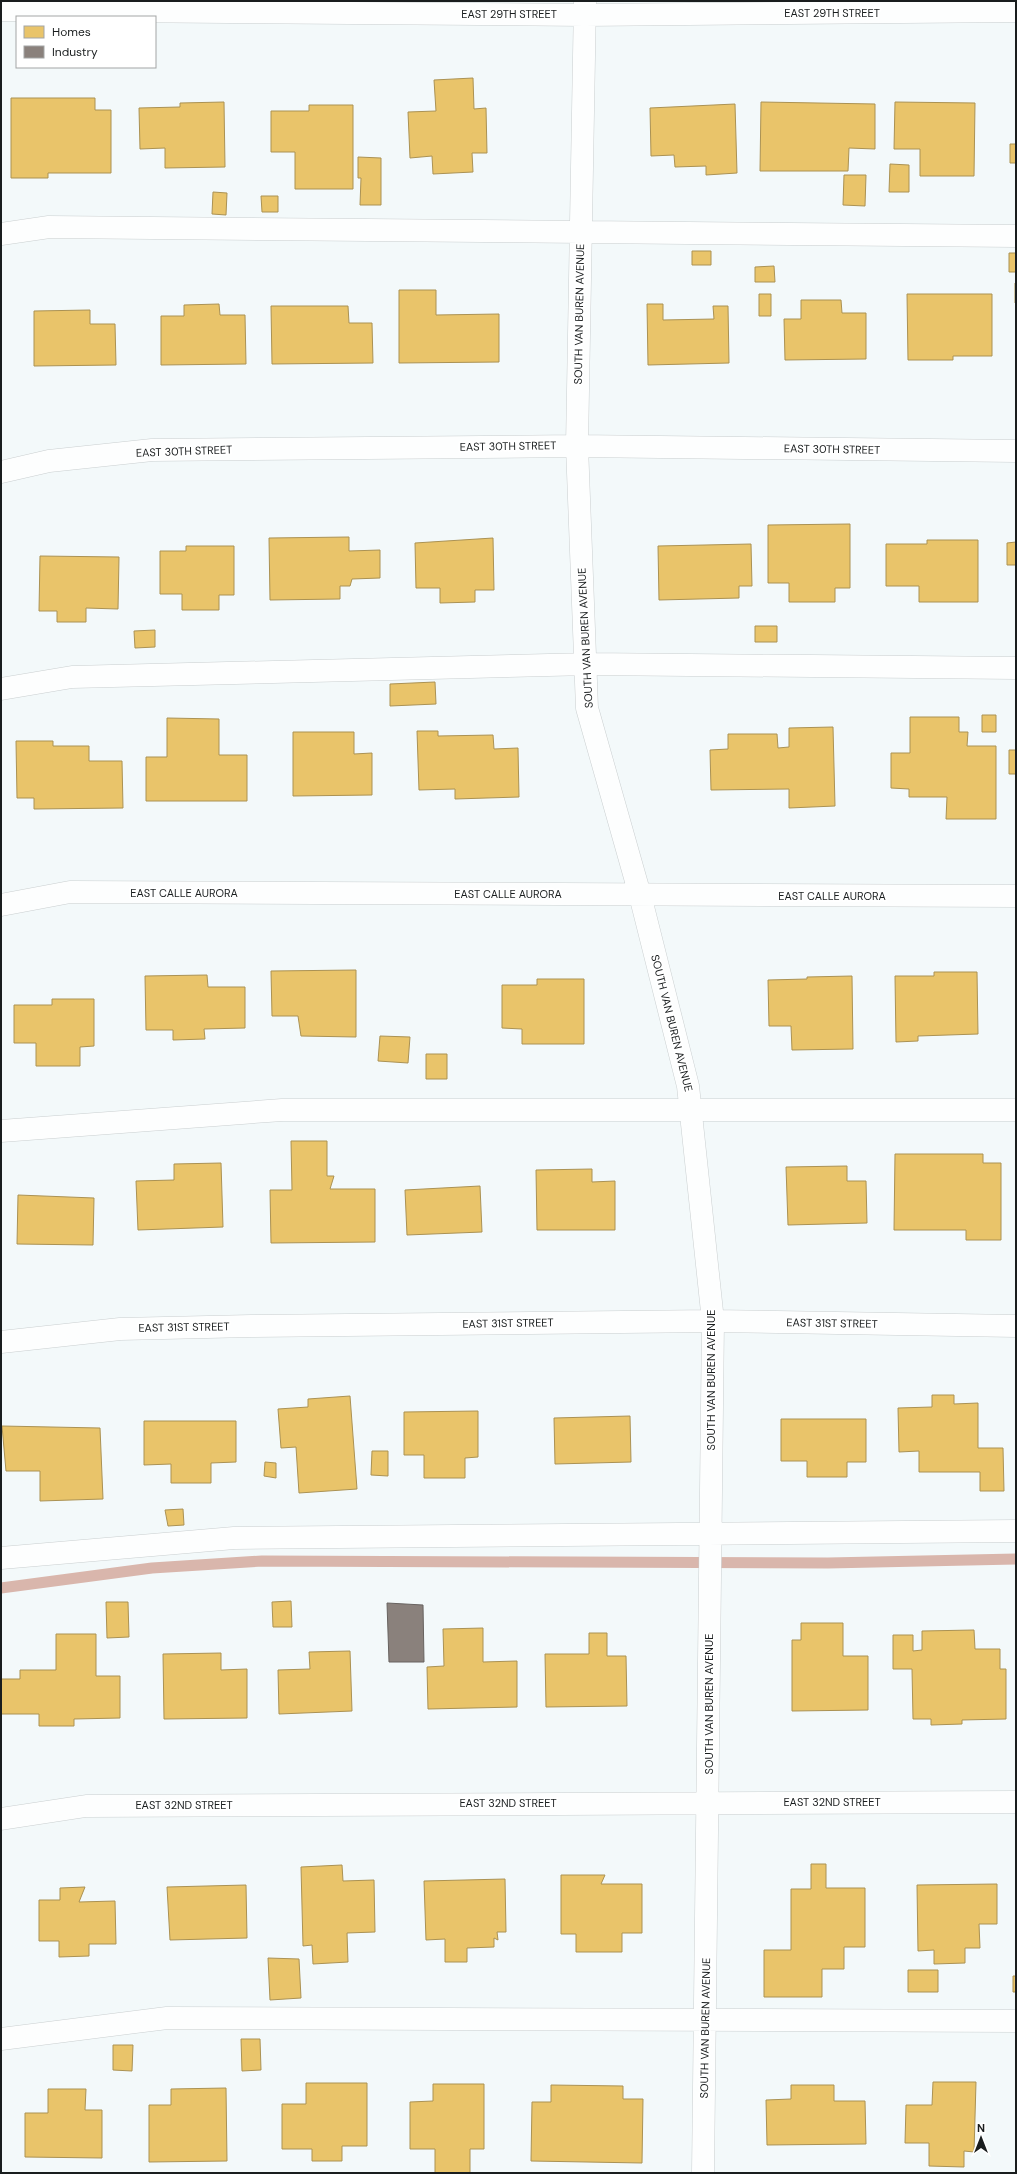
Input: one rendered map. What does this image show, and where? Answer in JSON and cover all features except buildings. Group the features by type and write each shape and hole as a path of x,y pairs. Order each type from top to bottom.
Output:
{"street":[{"name":"EAST 29TH STREET","path":"1,10 585,8 1016,11"},
{"name":"SOUTH VAN BUREN AVENUE","path":"585,8 577,446 587,708 640,895 688,1086 713,1321 703,2173"},
{"path":"1,234 49,227 1016,236"},
{"name":"EAST 30TH STREET","path":"1,472 49,461 152,450 577,446 1016,451"},
{"path":"1,689 72,677 585,664 1016,668"},
{"name":"EAST CALLE AURORA","path":"1,905 70,892 1016,896"},
{"path":"1,1131 282,1110 1016,1110"},
{"name":"EAST 31ST STREET","path":"1,1342 120,1329 713,1321 1016,1326"},
{"path":"1,1558 234,1538 1016,1531"},
{"name":"EAST 32ND STREET","path":"1,1819 86,1806 708,1802 1016,1802"},
{"path":"1,2039 167,2018 1016,2021"}],"waterway":[{"path":"1,1588 152,1568 262,1561 828,1563 1016,1559"}]}
